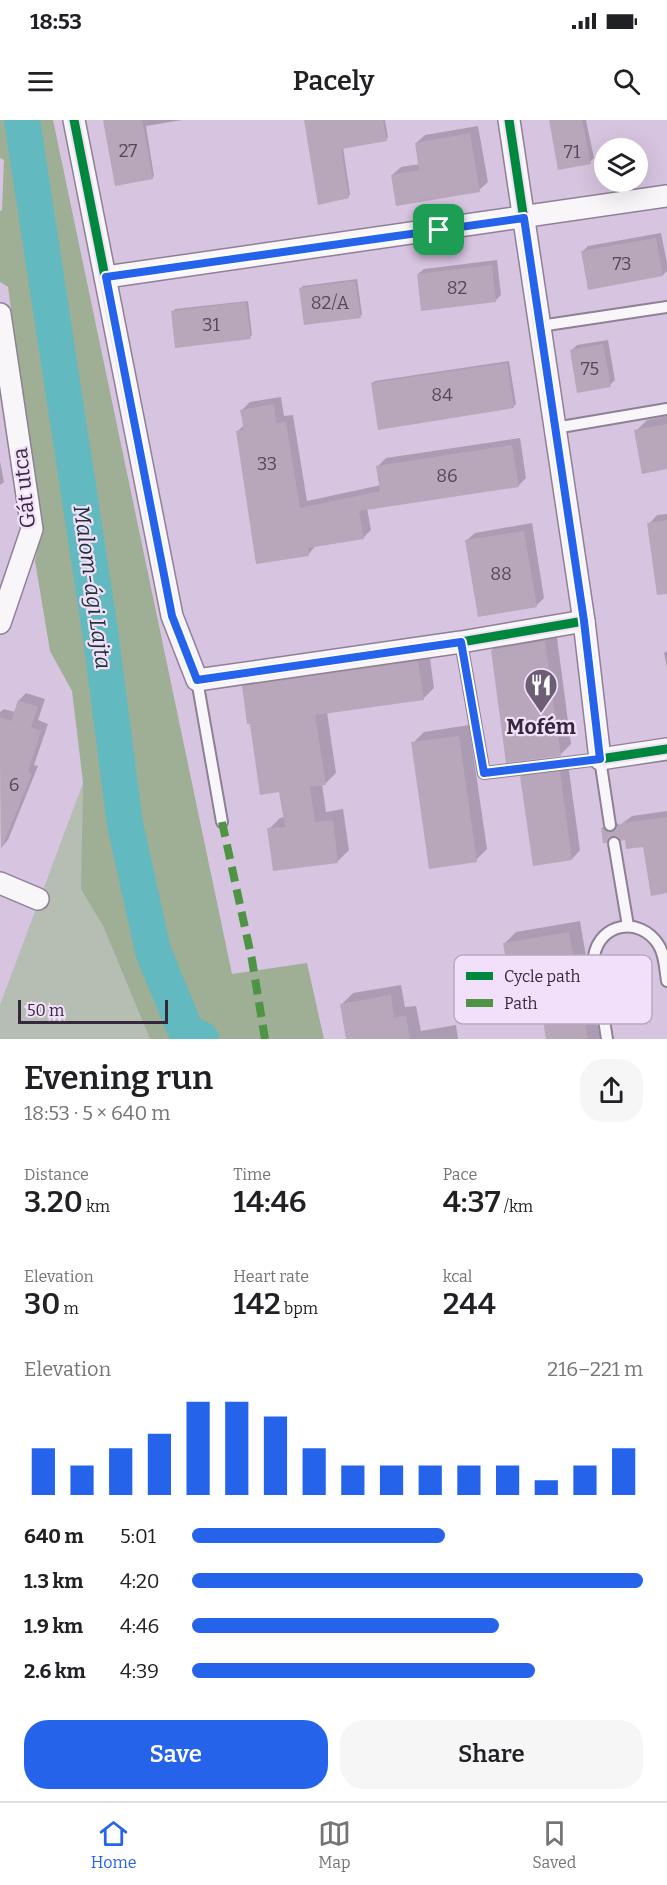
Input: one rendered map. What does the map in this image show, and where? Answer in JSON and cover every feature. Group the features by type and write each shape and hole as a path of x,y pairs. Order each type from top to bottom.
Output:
{"street":[{"path":"74,120 172,616 197,680 461,642 584,621"},
{"path":"509,120 584,621 600,759 667,749"},
{"path":"106,277 667,196"},
{"name":"Gát utca","path":"0,314 32,529 0,623"},
{"path":"0,883 38,899"}],"lane":[{"path":"540,326 667,307"},
{"path":"555,428 667,409"},
{"path":"461,642 484,773 600,759 610,825"},
{"path":"197,680 222,822"},
{"path":"614,843 628,926"},
{"path":"594,955 596,946 608,933 635,926 643,929 665,950 667,981"},
{"path":"605,1024 608,1039"}],"shaded area":[{"path":"83,783 82,889 103,926 150,1039 0,1039 0,1005"}],"green space":[{"path":"0,120 53,120 232,974 307,963 324,1039 150,1039 103,926 81,889 83,782 72,691 50,651 35,561 41,531 8,287 0,282 0,211 2,210 4,160 0,158"}],"building":[{"path":"103,120 142,120 153,179 115,186"},
{"path":"304,120 383,120 387,141 341,149 349,198 318,205"},
{"path":"549,120 582,120 591,164 558,170"},
{"path":"470,133 480,192 396,206 391,175 419,170 415,143"},
{"path":"656,238 663,276 588,290 581,251"},
{"path":"492,265 496,302 421,311 417,274"},
{"path":"355,281 361,318 304,325 299,288"},
{"path":"246,302 251,339 175,348 171,311"},
{"path":"603,344 611,387 577,393 570,350"},
{"path":"507,363 514,408 378,430 371,383"},
{"path":"274,404 276,423 286,422 300,508 380,491 376,466 512,445 519,487 359,511 364,539 308,548 309,556 256,564 236,431 244,430 240,410"},
{"path":"667,424 667,469 642,474 634,430"},
{"path":"667,520 667,594 657,595 647,523"},
{"path":"524,531 537,607 478,617 465,540"},
{"path":"545,641 561,756 506,763 491,650"},
{"path":"418,661 424,700 315,715 326,785 310,787 315,822 333,820 338,863 273,871 267,828 285,827 279,792 260,795 242,686"},
{"path":"18,700 38,707 31,727 41,731 28,772 32,774 1,849 0,717 11,721"},
{"path":"459,736 477,862 429,869 411,742"},
{"path":"560,771 572,860 533,866 520,776"},
{"path":"667,817 667,893 651,896 643,847 626,849 625,840 621,841 617,836 603,843 601,828 612,832 617,826 623,825 622,823"},
{"path":"569,932 573,955 505,955 503,943"},
{"path":"391,995 394,1017 406,1016 410,1039 346,1039 340,1004"},
{"path":"544,1024 585,1024 588,1039 546,1039"}],"waterway":[{"name":"Malom-ági Lajta","path":"22,120 100,631 125,824 153,951 187,1034 201,1039"}],"marked path":[{"path":"222,822 252,960 265,1039"}],"cycle path":[{"path":"74,120 172,616 197,680 461,642 584,621"},
{"path":"509,120 584,621 600,759 667,749"}],"place":[{"name":"Mofém","path":"541,714"}],"route":[{"path":"524,218 584,621 600,759 484,773 461,642 197,680 172,616 106,277 439,230 524,218"}]}
